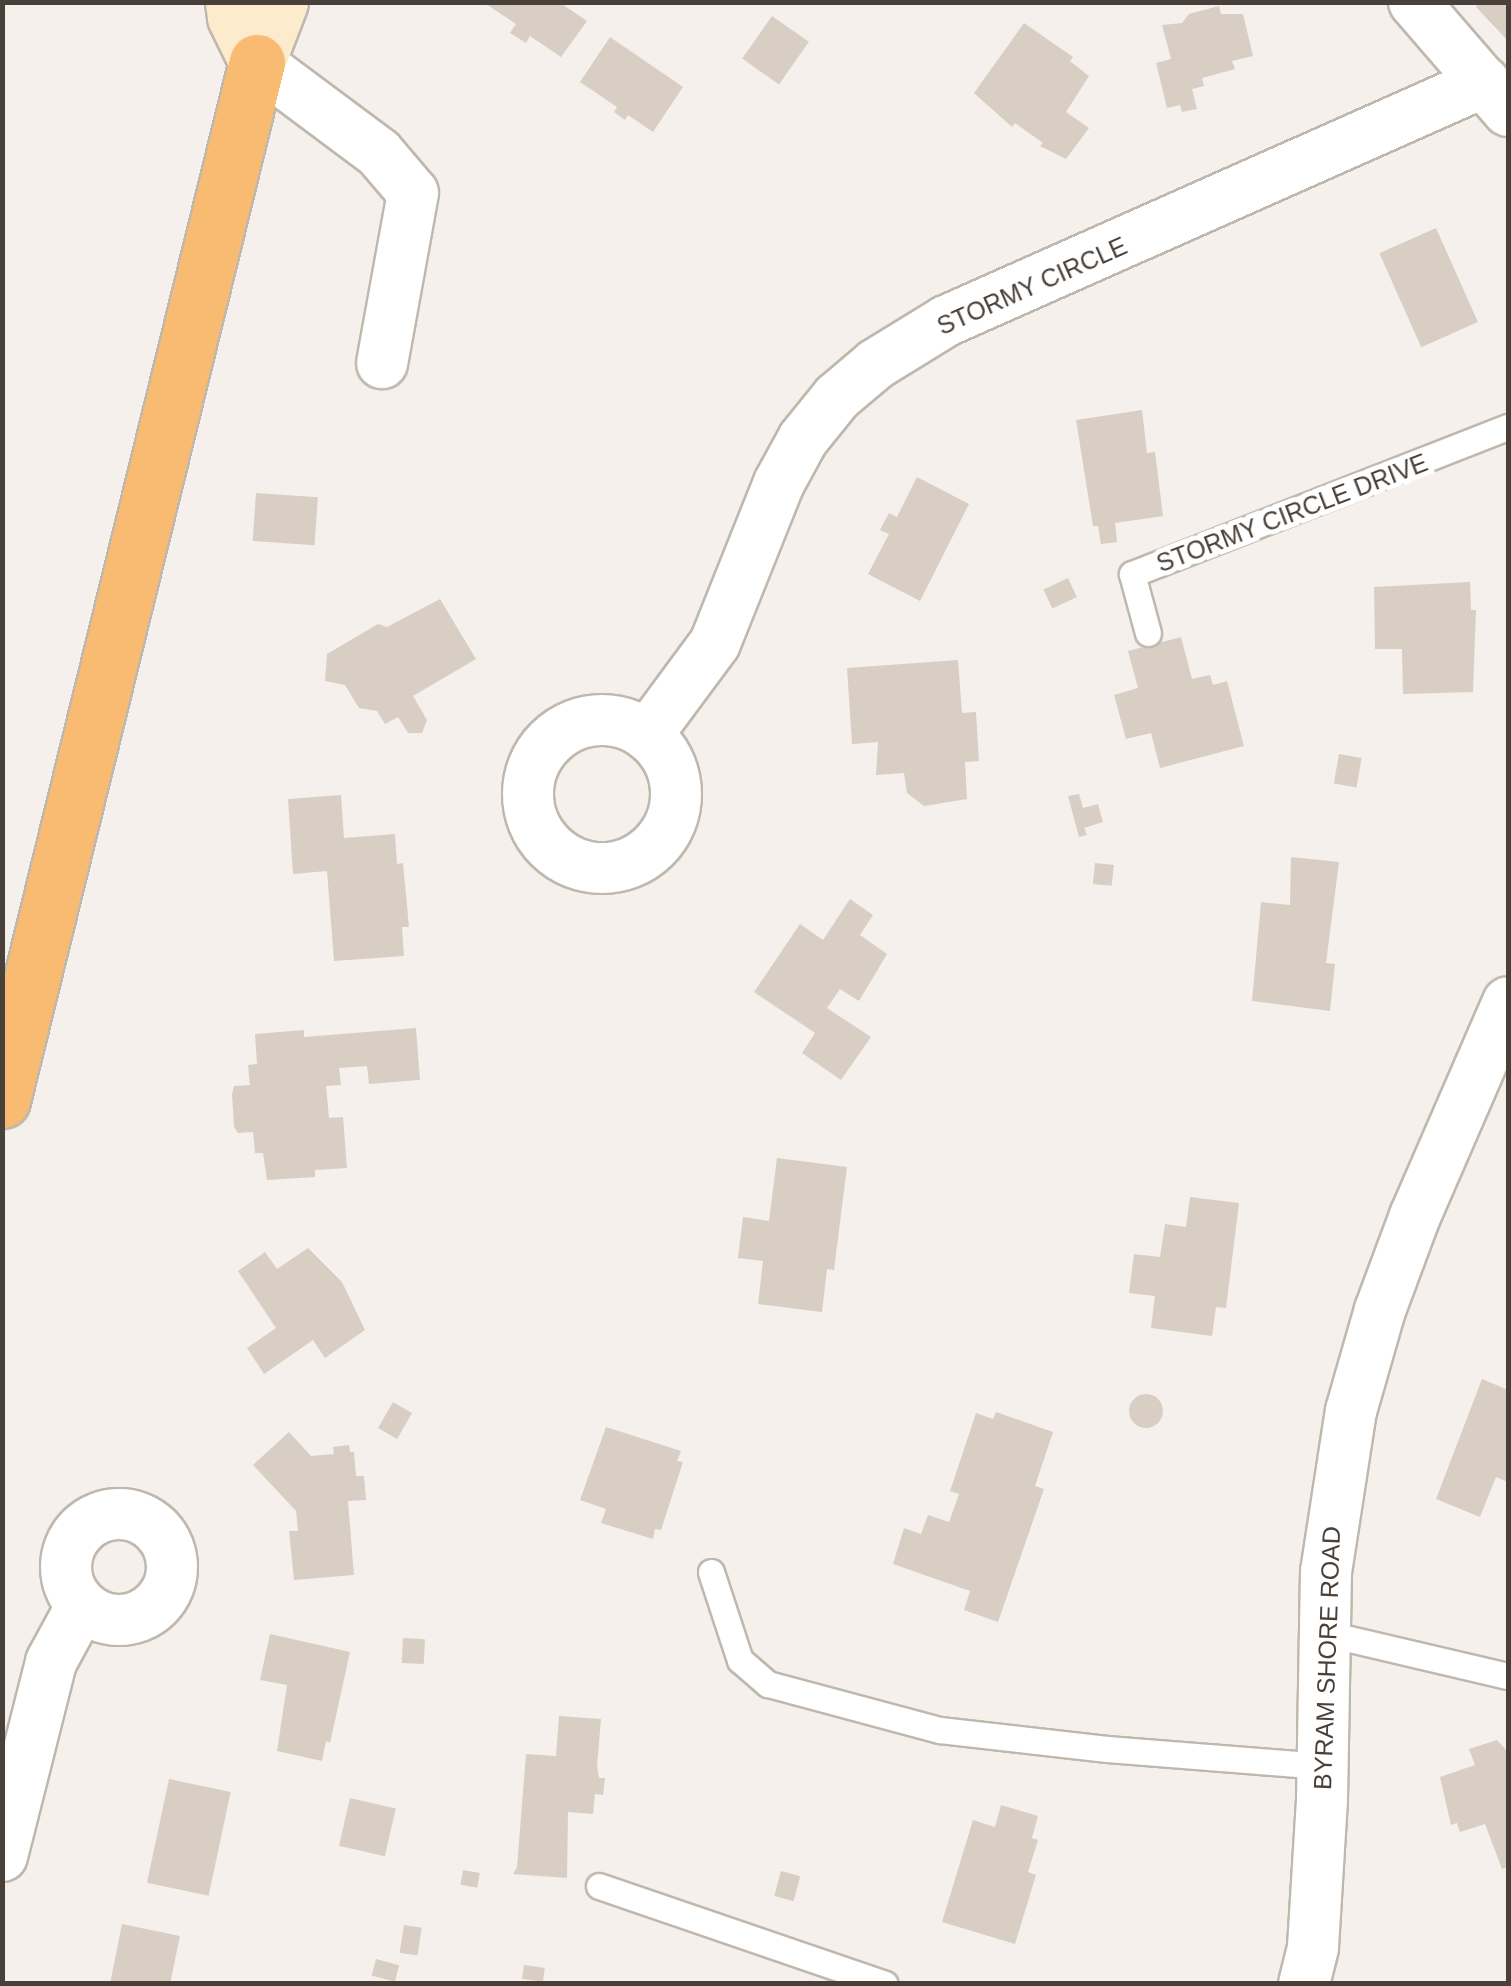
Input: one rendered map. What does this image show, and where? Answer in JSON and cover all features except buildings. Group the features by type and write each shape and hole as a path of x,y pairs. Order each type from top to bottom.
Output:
{"highway":[{"path":"2,1100 257,62"}],"main road":[{"path":"233,2 235,17 257,62"},
{"path":"257,62 280,2"}],"street":[{"path":"1421,4 1496,97"},
{"path":"257,62 379,152 413,193 382,362"},
{"name":"STORMY CIRCLE","path":"647,735 715,643 779,483 803,440 838,397 876,364 946,321 1496,97"},
{"name":"BYRAM SHORE ROAD","path":"1304,1984 1313,1947 1324,1633 1334,1507 1350,1411 1380,1310 1416,1216 1508,1002"},
{"path":"2,1856 51,1662 82,1605"}],"lane":[{"name":"STORMY CIRCLE DRIVE","path":"1148,633 1132,574 1508,427"},
{"path":"711,1572 740,1660 768,1684 940,1730 1106,1749 1322,1766"},
{"path":"1324,1633 1508,1676"},
{"path":"600,1886 885,1984"}]}
